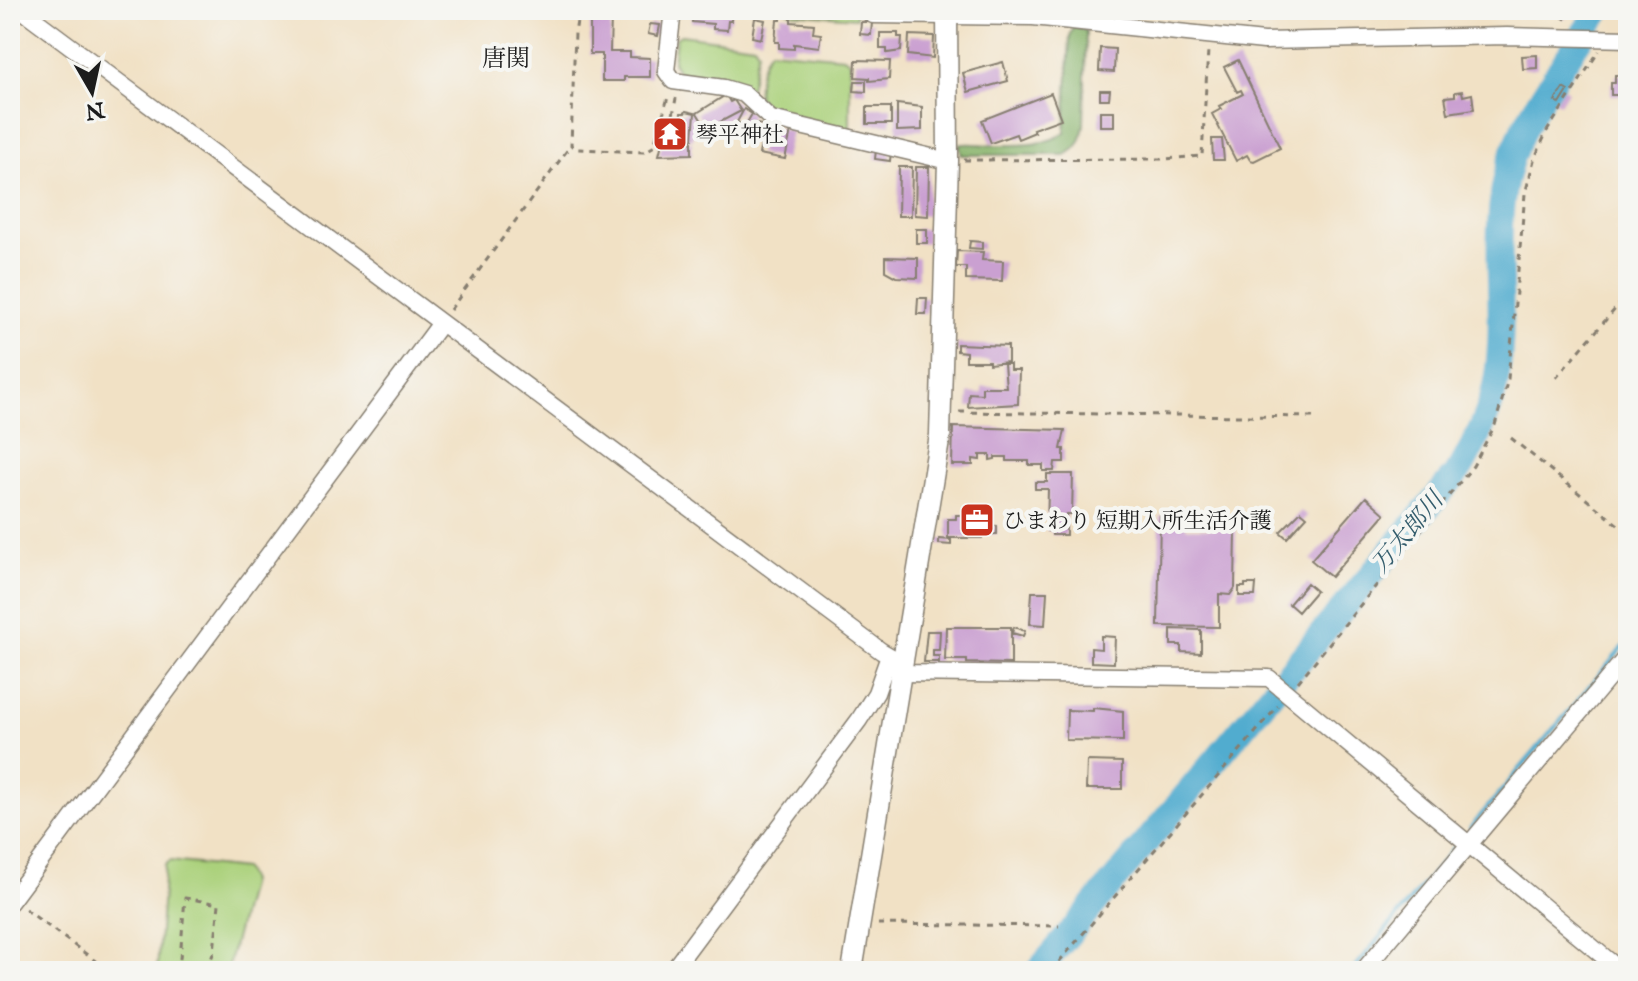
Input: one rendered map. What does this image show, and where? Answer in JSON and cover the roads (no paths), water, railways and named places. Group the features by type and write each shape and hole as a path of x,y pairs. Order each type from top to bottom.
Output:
{"street":[{"path":"22,10 897,664 1271,680 1621,971"},
{"path":"673,10 666,71 675,82 724,88 744,94 771,119 948,161"},
{"path":"865,10 873,15 1034,14 1264,41 1507,36 1628,39"},
{"path":"852,971 897,664 940,435 948,161 947,13"},
{"path":"11,901 441,323"},
{"path":"1363,971 1628,655"},
{"path":"672,971 859,720 897,664"}],"waterway":[{"name":"万太郎川","path":"1038,971 1461,468 1487,414 1498,367 1500,220 1510,163 1537,105 1599,10"},
{"path":"1470,828 1628,641"},
{"path":"1352,971 1454,847"}],"place":[{"name":"琴平神社","path":"670,134"},
{"name":"ひまわり 短期入所生活介護","path":"977,520"}],"district":[{"name":"唐関","path":"506,58"}]}
